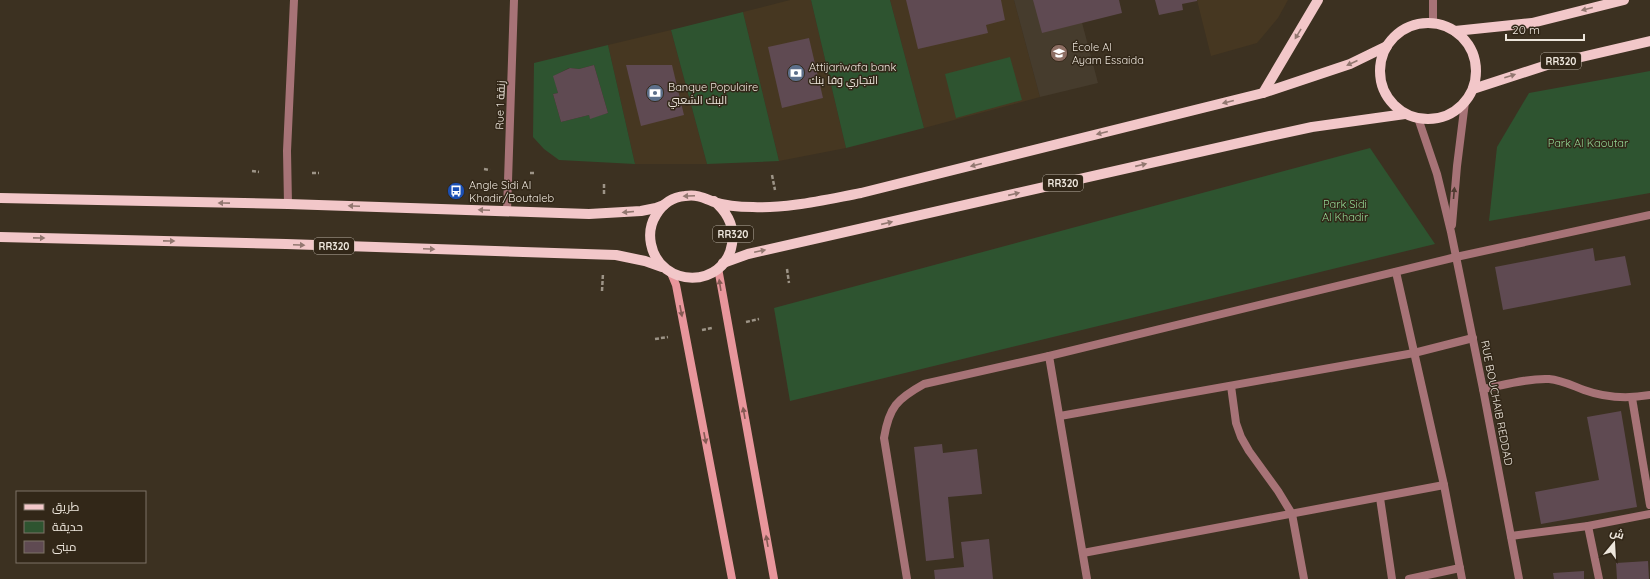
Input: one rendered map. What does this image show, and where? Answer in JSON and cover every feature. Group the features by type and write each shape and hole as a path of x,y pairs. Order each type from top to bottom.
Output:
{"main road":[{"path":"1263,93 1318,0"},
{"name":"RR320","path":"1455,31 1532,23 1624,0"},
{"name":"RR320","path":"1420,23 1433,23 1445,26 1455,31 1468,44 1476,61 1476,75 1473,89 1465,102 1456,111 1444,117 1431,119 1418,118 1406,114 1393,104 1384,91 1380,76 1381,60 1387,46 1395,35 1420,23"},
{"name":"RR320","path":"1473,89 1547,64 1650,41"},
{"name":"RR320","path":"714,202 742,207 764,207 801,203 861,193 1263,93 1350,64 1387,46"},
{"name":"RR320","path":"0,237 603,254 655,263 668,271 685,277 696,278 748,254 1312,127 1406,114"},
{"name":"RR320","path":"0,198 288,204 609,214 656,208 677,198 689,195 702,196 714,202 724,211 731,223 732,244 730,251 721,266"},
{"path":"665,204 654,218 650,236 654,254 668,271 676,285 732,579"},
{"path":"721,266 720,282 774,579"}],"street":[{"path":"288,204 288,151 294,0"},
{"name":"Rue 1 زنقة","path":"507,211 514,0"},
{"path":"1432,0 1433,23"},
{"name":"RUE BOUCHAIB REDDAD","path":"1451,232 1465,102"},
{"name":"RUE BOUCHAIB REDDAD","path":"1418,118 1437,174 1451,232 1483,389 1519,579"},
{"path":"906,579 884,438 887,420 894,407 908,393 924,384 1049,356 1456,257 1650,214"},
{"path":"1396,272 1444,485 1462,579"},
{"path":"1060,416 1414,353 1473,338"},
{"path":"1049,356 1087,579"},
{"path":"1483,389 1537,379 1550,379 1566,383 1598,395 1632,398 1650,395"},
{"path":"1231,386 1236,423 1241,437 1292,514 1304,579"},
{"path":"1632,398 1650,505"},
{"path":"1083,553 1444,485"},
{"path":"1380,498 1392,579"},
{"path":"1511,536 1588,526 1650,514"},
{"path":"1588,526 1599,579"},
{"path":"1409,579 1460,568"}],"path":[{"path":"484,169 490,170"},
{"path":"252,171 259,172"},
{"path":"312,173 320,172"},
{"path":"530,173 536,173"},
{"path":"772,175 775,190"},
{"path":"604,183 604,194"},
{"path":"602,291 603,268"},
{"path":"787,269 789,283"},
{"path":"746,322 759,319"},
{"path":"698,330 713,328"},
{"path":"656,339 668,337"}],"shaded area":[{"path":"790,0 811,0 846,148 779,161 743,12"},
{"path":"890,0 1014,0 1040,97 924,128"},
{"name":"École Al Ayam Essaida","path":"1014,0 1076,0 1098,83 1040,97"},
{"path":"1197,0 1288,0 1278,18 1257,43 1211,56"},
{"path":"671,30 707,164 635,164 608,45"}],"green space":[{"path":"811,0 890,0 924,128 846,148"},
{"path":"743,12 779,161 707,164 671,30"},
{"path":"608,45 635,164 559,160 544,149 533,137 534,63","holes":["594,65 608,113 590,118 589,115 561,122 553,94 558,93 554,76 569,68 579,69"]},
{"path":"1010,57 1022,100 956,118 945,74"},
{"name":"Park Al Kaoutar","path":"1650,71 1650,193 1489,221 1497,147 1529,93"},
{"name":"Park Sidi Al Khadir","path":"1370,148 1435,244 790,401 774,308"}],"building":[{"path":"906,0 1001,0 1005,20 986,25 988,33 918,49"},
{"path":"1033,0 1119,0 1122,13 1042,33"},
{"path":"1155,0 1197,1 1182,4 1183,10 1159,15"},
{"path":"809,38 823,98 782,108 768,47"},
{"path":"594,65 608,113 590,119 589,115 561,122 553,94 558,93 553,76 570,68 579,69"},
{"path":"626,65 672,65 684,115 641,126"},
{"path":"1593,248 1595,261 1625,256 1631,285 1503,310 1495,267"},
{"path":"1621,411 1637,507 1541,524 1535,492 1599,480 1587,417"},
{"path":"942,444 943,453 977,449 982,494 948,497 954,558 926,561 914,447"},
{"path":"989,539 993,579 935,579 934,570 964,567 961,542"},
{"path":"1648,561 1649,579 1617,579 1616,563"},
{"path":"1584,571 1584,579 1554,579 1553,573"}],"place":[{"name":"École Al Ayam Essaida","path":"1059,53"},
{"name":"Attijariwafa bank التجاري وفا بنك","path":"796,73"},
{"name":"Banque Populaire البنك الشعبي","path":"655,93"},
{"name":"Angle Sidi Al Khadir/Boutaleb","path":"456,191"}]}
